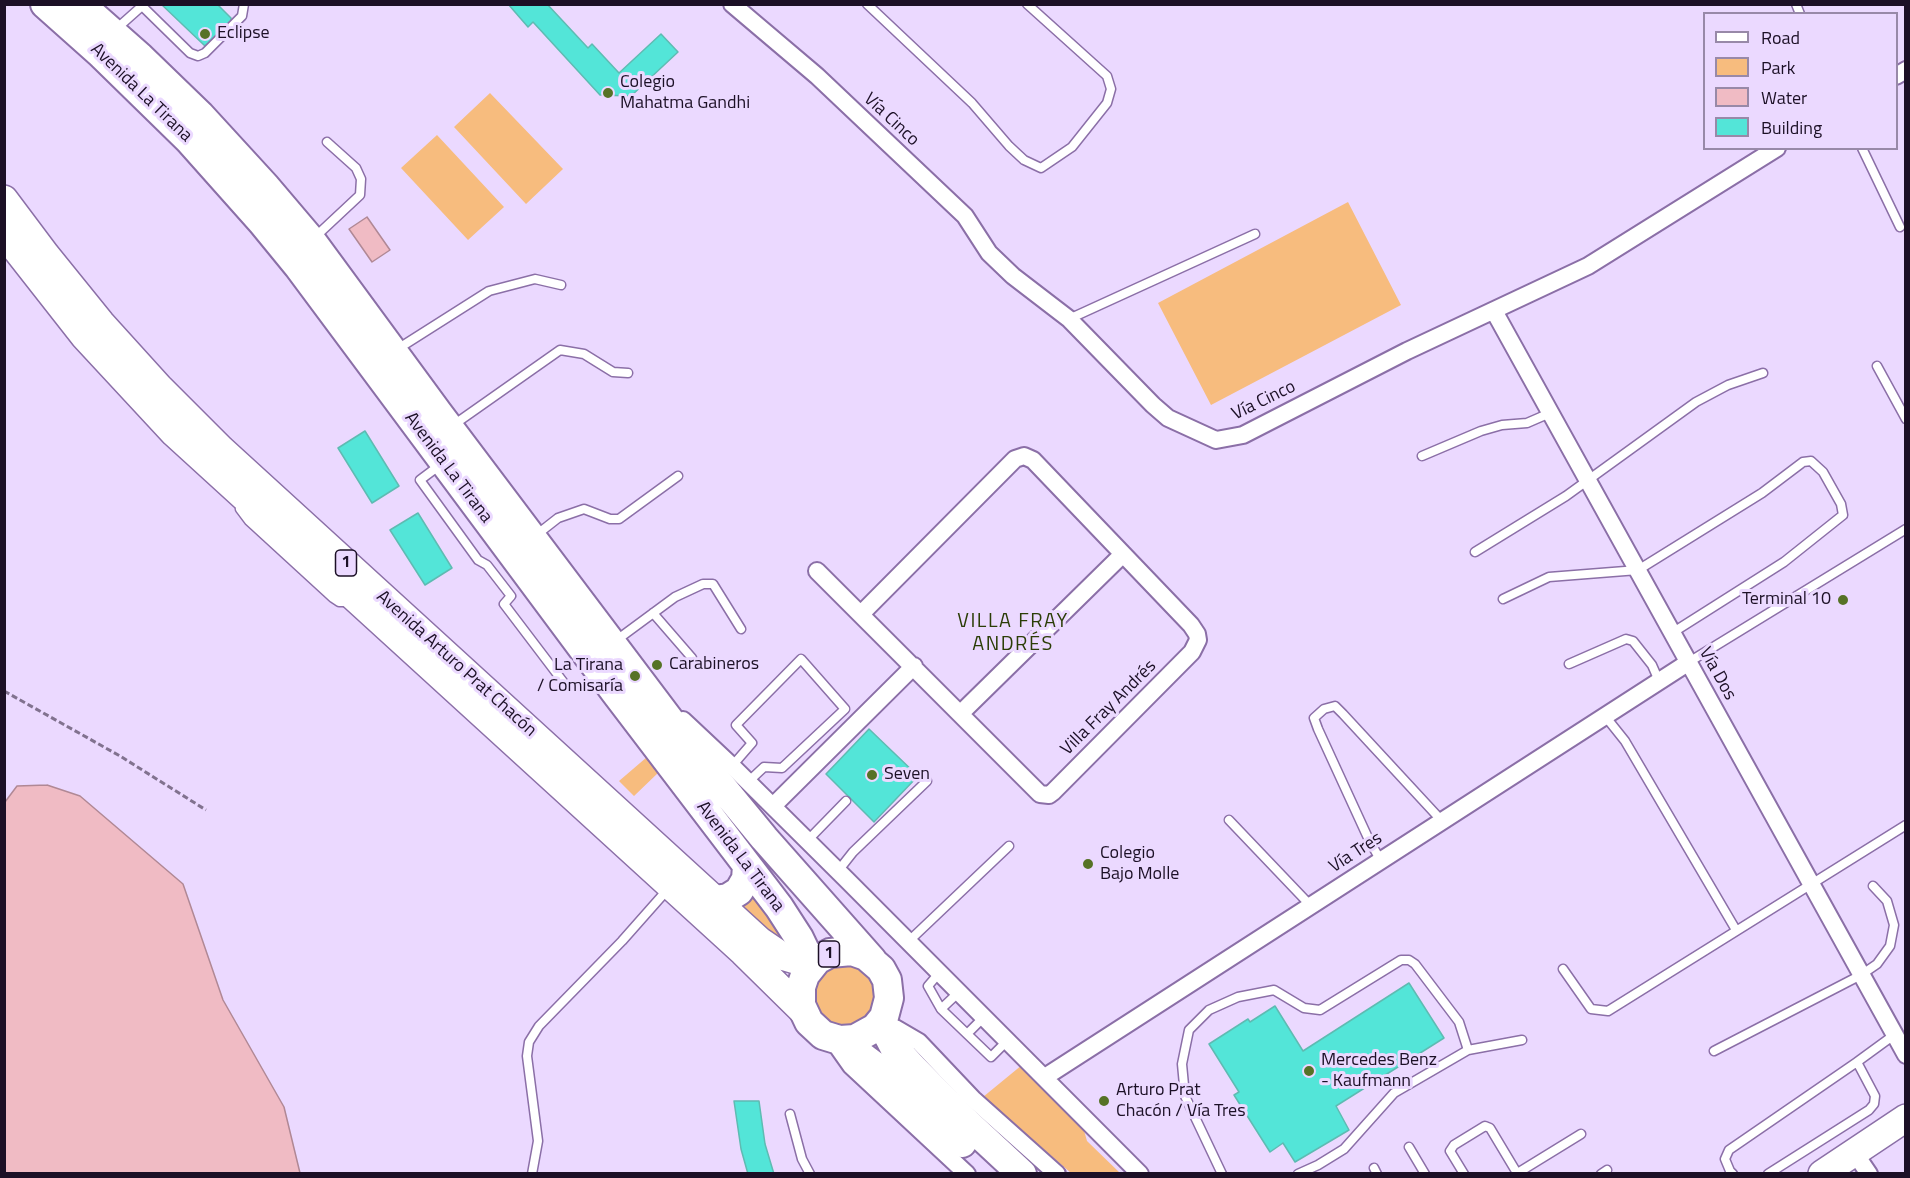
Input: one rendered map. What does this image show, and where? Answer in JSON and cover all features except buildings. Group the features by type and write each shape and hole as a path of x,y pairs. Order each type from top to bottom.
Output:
{"highway":[{"name":"Avenida La Tirana","path":"45,4 85,12 112,33 200,115 258,178 311,240 532,539 729,797 872,960"},
{"name":"Avenida La Tirana","path":"85,12 174,124 248,205 298,266 785,916 812,965"},
{"path":"715,900 728,898 739,891 746,879 747,866"},
{"name":"1","path":"803,1011 800,999 801,987 812,965 830,953 845,950 859,953 872,960"},
{"path":"838,1039 848,1040 863,1036 881,1022 888,1005 888,986 881,969 872,960"},
{"name":"Avenida Arturo Prat Chacón","path":"803,1011 813,1027 823,1035 838,1039 876,1066 994,1173"},
{"path":"881,1022 894,1047 912,1068 1022,1173"}],"main road":[{"name":"Avenida Arturo Prat Chacón","path":"4,199 101,322 190,418 715,900 771,949 797,962 812,965"},
{"name":"Avenida Arturo Prat Chacón","path":"4,234 56,302 112,368 174,433 743,952 803,1011"},
{"path":"1821,1173 1861,1163 1905,1118"}],"street":[{"name":"Vía Cinco","path":"741,7 965,216 989,253 1013,276 1070,319 1153,405 1168,418 1216,440 1243,435 1407,351 1588,266 1774,150"},
{"name":"Vía Dos","path":"1494,311 1905,1055"},
{"name":"Villa Fray Andrés","path":"817,571 914,666 1036,792 1045,795 1053,792 1192,652 1197,644 1195,629 1029,457 1015,459 861,614"},
{"path":"960,714 1123,554"},
{"name":"Vía Tres","path":"1045,1077 1689,662"},
{"path":"773,806 914,666"},
{"name":"Avenida La Tirana","path":"640,681 773,806 1045,1077"},
{"path":"881,1022 919,1042 974,1099 1057,1173"},
{"path":"838,1039 841,1053 850,1066 957,1170"},
{"path":"1045,1077 1140,1173"}],"lane":[{"path":"112,33 142,6 190,53 202,55 242,16 244,4"},
{"path":"867,4 972,104 1009,146 1024,160 1041,168 1072,147 1107,104 1111,89 1107,76 1027,4"},
{"path":"311,240 360,195 362,179 356,168 327,142"},
{"path":"1863,150 1900,227"},
{"path":"1070,319 1255,234"},
{"path":"393,352 489,291 535,279 561,285"},
{"path":"449,428 560,350 584,354 613,372 627,373"},
{"path":"1877,366 1905,418"},
{"path":"1475,552 1566,496 1651,432 1696,402 1728,385 1763,373"},
{"path":"1422,456 1480,431 1502,425 1527,423 1550,413"},
{"path":"1503,600 1550,577 1638,570 1762,493 1803,462 1811,461 1823,471 1841,504 1843,515 1784,562 1672,633"},
{"path":"444,463 420,480 478,560 488,565 511,596 504,604 564,684"},
{"path":"532,539 558,518 584,509 610,519 619,519 678,476"},
{"path":"1689,662 1905,529"},
{"path":"612,644 675,597 703,584 712,584 741,629"},
{"path":"653,613 692,658"},
{"path":"1569,664 1626,639 1633,641 1652,665 1659,681"},
{"path":"732,766 752,743 736,725 801,659 845,708 782,768 764,766 748,782"},
{"path":"1381,861 1318,729 1314,718 1323,709 1335,706 1442,821"},
{"path":"1605,716 1625,741 1736,930"},
{"path":"838,871 853,852 927,781"},
{"path":"807,841 846,801"},
{"path":"1229,820 1311,906"},
{"path":"1563,969 1591,1008 1608,1011 1905,825"},
{"path":"909,941 1010,846"},
{"path":"532,1173 538,1141 527,1056 529,1042 539,1026 622,940 670,886"},
{"path":"1714,1051 1861,975 1877,964 1890,946 1894,934 1892,914 1887,901 1873,886"},
{"path":"1222,1173 1185,1096 1182,1064 1189,1030 1209,1010 1238,998 1274,990 1304,1008 1320,1010 1401,960 1409,960 1415,964 1459,1022 1468,1050"},
{"path":"940,972 928,986 941,1009 991,1057 1008,1040"},
{"path":"941,1009 959,992"},
{"path":"967,1034 984,1017"},
{"path":"1733,1173 1725,1159 1729,1149 1894,1035"},
{"path":"1298,1173 1318,1165 1344,1149 1394,1093 1468,1050 1522,1040"},
{"path":"1768,1173 1869,1110 1874,1104 1875,1096 1857,1062"},
{"path":"789,1113 802,1159 810,1173"},
{"path":"1464,1173 1450,1151 1454,1145 1485,1126 1490,1128 1517,1173 1581,1134"},
{"path":"1409,1147 1425,1173"}],"path":[{"path":"4,691 120,756 206,810"}],"green space":[{"path":"490,93 563,169 526,204 454,127"},
{"path":"437,135 504,207 468,240 401,168"},
{"path":"1348,202 1401,305 1211,405 1158,303"},
{"path":"647,757 659,772 634,796 619,781"},
{"path":"753,886 794,948 787,947 734,906"},
{"path":"844,965 861,970 869,978 874,995 869,1012 861,1020 844,1025 827,1020 819,1012 814,995 819,978 827,970"},
{"path":"1022,1065 1083,1127 1087,1141 1120,1173 1071,1173 983,1097"}],"water":[{"path":"367,217 390,250 372,262 349,229"},
{"path":"47,785 80,796 183,884 223,1000 284,1107 300,1173 5,1173 5,802 17,786"}],"place":[{"name":"Eclipse","path":"205,34"},
{"name":"Colegio Mahatma Gandhi","path":"608,93"},
{"name":"Terminal 10","path":"1843,600"},
{"name":"Carabineros","path":"657,665"},
{"name":"La Tirana / Comisaría","path":"635,676"},
{"name":"Seven","path":"872,775"},
{"name":"Colegio Bajo Molle","path":"1088,864"},
{"name":"Mercedes Benz - Kaufmann","path":"1309,1071"},
{"name":"Arturo Prat Chacón / Vía Tres","path":"1104,1101"}],"district":[{"name":"VILLA FRAY ANDRÉS","path":"1013,634"}]}
